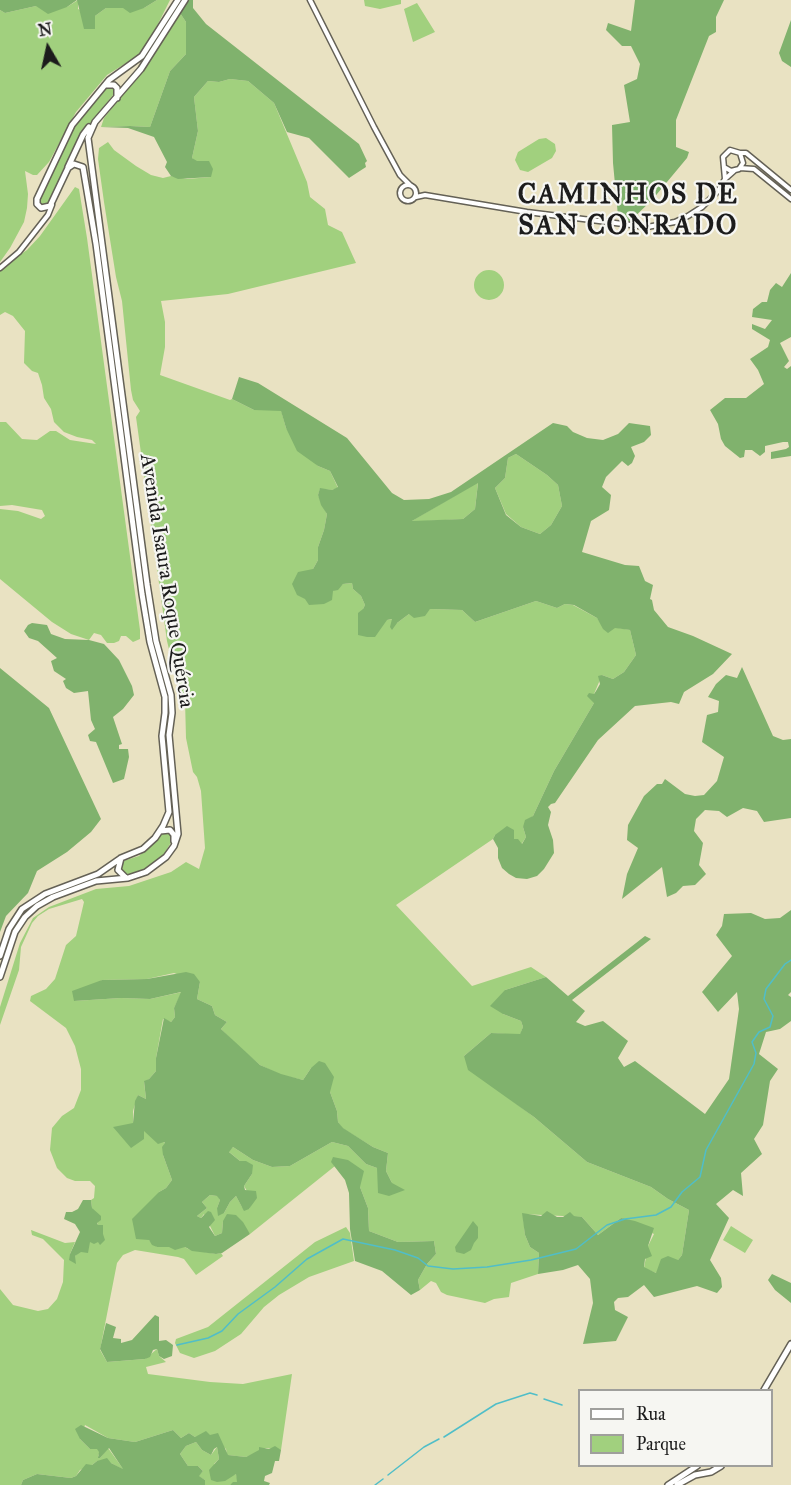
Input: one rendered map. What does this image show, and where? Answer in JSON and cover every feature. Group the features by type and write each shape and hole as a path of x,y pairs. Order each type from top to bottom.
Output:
{"main road":[{"path":"177,0 142,56 105,85 72,125 38,195 37,204 41,208 49,208 52,204 82,135 117,98 146,62 185,0"},
{"path":"105,85 114,85 117,88 117,98"},
{"name":"Avenida Isaura Roque Quércia","path":"94,122 88,138 90,163 156,640 171,695 172,713 169,735 178,827 174,846"},
{"name":"Avenida Isaura Roque Quércia","path":"0,956 14,920 27,905 45,894 106,870 121,858 150,843 167,818 170,805 162,736 165,697 150,642 142,594 85,172 83,166 78,164 68,168"},
{"path":"0,977 15,932 37,906 53,897 96,881 128,878 154,868 174,846 173,832 167,829 159,831"},
{"path":"121,858 119,873 128,878"},
{"path":"767,1389 791,1344"},
{"path":"767,1389 791,1351"},
{"path":"668,1485 695,1467"},
{"path":"708,1467 711,1472"},
{"path":"677,1485 695,1475 711,1472 719,1467"}],"street":[{"path":"310,0 400,175 425,195 516,210 647,227 675,222 702,207 718,191 725,179 743,163 740,153"},
{"path":"725,179 722,160 724,154 730,150 746,153 791,190"},
{"path":"724,167 737,170 754,169 791,199"},
{"path":"400,175 400,194 404,200 411,201 425,195"},
{"path":"401,188 410,185"},
{"path":"416,190 416,197"},
{"path":"0,268 18,252 44,220 52,204"},
{"path":"41,208 44,220"}],"green space":[{"path":"0,0 77,0 67,7 48,14 36,6 5,13 0,10"},
{"path":"77,0 157,0 130,13 123,8 106,8 95,16 95,29 84,29"},
{"path":"78,0 78,9 95,16 106,8 144,8 157,0 170,0 139,55 107,75 76,112 49,162 37,175 25,171 28,194 24,222 0,262 0,10 5,13 36,6 67,7"},
{"path":"187,0 193,0 193,8 206,24 359,144 367,161 366,167 349,178 309,138 287,132 274,103 248,81 230,79 219,82 208,81 194,97 198,131 192,158 197,161 209,161 213,169 211,177 178,179 171,176 165,167 167,162 154,137 128,128 101,127 150,127 170,71 186,54 186,22 180,13"},
{"path":"364,0 401,0 401,4 380,9 365,6"},
{"path":"635,0 724,0 716,17 716,32 709,36 676,120 676,147 689,152 687,158 652,200 627,224 623,223 618,216 612,125 630,122 624,85 637,79 640,64 631,46 622,46 606,30 608,23 631,31"},
{"path":"417,3 435,32 413,42 404,9"},
{"path":"180,13 186,22 186,54 170,71 150,127 101,127 104,118 146,65"},
{"path":"791,20 791,67 782,61 779,53"},
{"path":"230,79 248,81 274,103 307,182 310,197 325,209 328,225 342,232 356,263 228,294 161,301 165,322 165,347 160,375 232,399 254,410 281,410 286,428 318,466 330,471 338,488 320,489 318,495 327,514 318,547 318,560 313,569 333,591 343,584 352,583 353,589 361,596 365,605 363,609 387,620 393,619 397,623 409,614 430,609 462,610 475,622 536,601 557,608 565,604 573,605 597,618 602,625 630,630 636,655 624,672 613,679 602,675 594,694 594,703 554,771 533,816 523,827 526,837 521,845 514,839 495,835 493,839 396,905 472,986 531,967 546,977 505,990 503,1014 521,1021 523,1027 520,1035 491,1033 464,1056 510,1099 587,1162 651,1187 689,1210 682,1255 678,1260 656,1273 644,1268 648,1246 654,1234 621,1218 598,1235 582,1217 523,1214 525,1235 530,1247 539,1253 538,1274 511,1283 509,1297 485,1303 447,1295 431,1281 420,1290 418,1280 436,1254 434,1241 398,1242 369,1231 368,1208 360,1187 331,1162 335,1166 250,1234 246,1229 223,1221 222,1233 215,1236 204,1214 201,1218 197,1216 207,1208 202,1202 210,1195 218,1196 220,1200 217,1208 224,1213 236,1196 242,1207 249,1209 253,1201 244,1186 252,1174 228,1151 233,1147 253,1160 272,1167 290,1166 332,1142 348,1146 366,1164 377,1168 392,1183 386,1171 388,1153 373,1147 342,1128 338,1122 337,1111 330,1092 311,1068 303,1080 281,1075 260,1065 238,1046 221,1029 227,1022 215,1015 212,1006 197,999 200,982 174,973 147,979 102,980 74,1001 150,999 182,992 174,1008 175,1017 171,1022 163,1019 156,1071 144,1082 146,1099 138,1095 133,1111 133,1123 165,1143 163,1155 172,1180 166,1188 159,1192 149,1240 157,1247 185,1247 216,1254 221,1253 223,1256 196,1275 184,1259 178,1257 135,1250 123,1255 117,1263 100,1350 107,1362 145,1359 157,1349 159,1356 166,1362 146,1367 148,1374 210,1382 243,1384 292,1374 281,1450 266,1448 246,1457 227,1455 226,1449 209,1435 195,1437 189,1433 181,1438 173,1430 135,1442 108,1438 85,1425 80,1439 90,1449 97,1448 100,1458 108,1448 124,1470 111,1463 97,1461 71,1478 37,1474 23,1480 21,1485 0,1485 0,1289 13,1305 38,1311 48,1309 57,1299 63,1282 64,1260 43,1239 32,1235 31,1230 65,1243 75,1242 70,1254 74,1261 75,1256 90,1241 98,1225 91,1200 94,1198 95,1186 90,1181 75,1181 67,1178 57,1168 50,1150 52,1128 62,1116 74,1108 81,1090 81,1069 75,1046 66,1028 30,1001 31,996 46,989 55,979 66,945 76,936 84,902 82,899 49,909 32,923 21,947 19,970 0,1025 0,1007 20,943 33,918 49,907 96,889 129,886 171,872 186,862 199,869 205,848 201,791 193,772 186,738 185,700 167,641 136,417 140,411 133,400 131,390 122,301 104,202 98,159 99,148 108,142 114,150 151,175 187,179 211,177 192,158 198,131 194,97 208,81 219,82"},
{"path":"106,87 113,89 113,95 87,128 50,202 48,205 42,205 38,202 73,126"},
{"path":"546,138 555,144 556,151 552,158 528,172 520,170 515,160 518,152 539,139"},
{"path":"75,187 79,189 87,238 140,630 140,639 133,642 126,636 121,636 119,641 114,643 107,643 101,635 94,633 89,640 71,634 52,622 0,579 0,509 18,511 41,519 45,516 42,510 12,505 0,506 0,422 6,422 22,439 37,440 50,431 56,431 70,440 96,444 92,440 64,432 54,422 51,409 44,398 38,373 32,371 24,363 25,331 13,316 5,312 0,315 0,268 27,250 40,236"},
{"path":"489,270 495,271 503,279 503,291 495,299 489,300 483,299 475,291 474,285 475,279 483,271"},
{"path":"791,273 791,337 780,343 789,361 784,367 787,369 791,366 791,456 771,459 771,452 789,447 788,442 783,442 765,446 765,452 760,456 752,450 745,450 744,457 740,458 725,446 718,424 710,410 725,398 746,398 764,384 750,359 768,347 770,340 752,329 752,324 765,329 772,320 752,317 753,309 762,302 767,302 770,290 776,283 782,287"},
{"path":"239,377 258,383 347,438 392,493 404,500 429,499 451,492 553,423 567,426 573,432 587,438 603,440 618,434 629,423 650,426 651,435 644,442 631,447 635,456 632,463 628,466 622,461 606,477 602,487 611,495 609,510 591,521 582,552 625,565 639,566 645,581 653,585 650,599 654,610 668,627 732,654 713,674 684,692 679,704 671,702 635,706 598,740 555,803 548,807 551,812 548,825 554,853 537,876 527,879 516,878 509,874 502,868 498,858 498,848 493,839 507,826 514,830 514,839 518,839 522,844 526,837 523,827 525,820 533,816 554,771 594,703 587,696 589,693 594,694 600,684 598,676 613,679 624,672 636,655 630,630 615,628 608,633 597,618 574,605 565,604 557,608 536,601 475,622 462,610 430,609 425,616 414,618 409,614 392,630 390,627 392,619 387,620 375,637 358,635 358,613 365,605 361,596 353,589 352,583 343,584 338,590 333,591 332,600 324,604 309,605 305,599 297,595 292,584 298,572 313,569 318,560 318,547 327,514 318,495 320,488 332,490 338,487 330,471 318,466 297,451 281,411 254,410 232,399","holes":["516,454 558,485 562,506 551,525 540,534 521,527 506,515 495,488 505,478 508,458","478,483 475,509 463,519 412,521"]},
{"path":"516,454 558,485 562,506 551,525 540,534 521,527 506,514 495,488 505,478 508,458"},
{"path":"478,482 475,509 463,519 410,522"},
{"path":"32,623 47,625 51,634 65,639 89,640 104,644 119,660 134,695 113,717 122,744 119,745 119,749 128,749 129,757 124,779 113,783 96,742 90,741 88,735 95,729 91,720 88,691 74,693 66,688 63,681 66,679 54,671 51,661 57,658 38,641 29,638 24,631"},
{"path":"742,667 773,736 783,740 791,739 791,818 764,822 757,811 743,808 727,817 719,811 705,810 696,819 694,831 703,843 699,865 706,874 695,885 683,886 676,893 667,897 662,867 622,899 627,874 638,848 627,840 628,825 644,796 657,784 662,784 665,779 685,794 695,796 704,795 717,781 724,757 702,742 707,715 718,712 719,701 708,697 716,684 726,675 737,678"},
{"path":"0,668 49,708 101,819 91,832 67,852 37,871 28,893 6,916 0,932"},
{"path":"170,832 173,839 163,856 149,868 129,876 121,875 119,865 123,861 139,856 160,834"},
{"path":"791,910 791,992 788,995 791,997 791,1021 780,1029 766,1032 759,1054 778,1069 770,1081 763,1125 754,1139 762,1154 741,1173 743,1196 733,1190 716,1204 729,1218 710,1260 721,1278 722,1287 717,1293 697,1286 654,1297 644,1285 628,1297 618,1298 614,1302 615,1310 628,1317 616,1341 583,1344 593,1303 590,1279 578,1265 538,1274 539,1253 530,1247 525,1235 522,1213 541,1216 547,1211 557,1217 563,1217 570,1212 574,1216 582,1217 598,1235 621,1218 654,1228 648,1246 652,1256 645,1259 644,1267 656,1273 661,1259 668,1256 678,1260 682,1255 689,1210 651,1187 587,1162 534,1117 468,1070 464,1056 491,1033 520,1034 523,1027 521,1021 490,1006 505,990 546,977 568,996 645,936 651,939 572,1000 585,1011 576,1022 585,1026 603,1021 628,1041 618,1058 624,1067 635,1061 705,1114 729,1079 739,1009 737,992 718,1012 702,992 732,956 716,935 722,926 724,914 751,913 765,919 780,918"},
{"path":"186,972 194,974 200,982 197,999 212,1006 215,1015 227,1022 221,1029 260,1065 303,1080 319,1061 325,1063 334,1077 330,1092 337,1111 338,1122 343,1128 373,1147 388,1153 386,1171 392,1183 405,1190 389,1196 378,1193 377,1168 366,1164 348,1146 332,1142 290,1166 272,1167 253,1160 233,1147 229,1152 240,1161 253,1165 252,1174 244,1186 245,1190 256,1191 257,1198 249,1209 244,1211 236,1196 224,1213 218,1216 217,1208 220,1200 217,1196 210,1195 202,1202 207,1208 197,1216 201,1218 208,1211 211,1212 215,1220 209,1227 215,1236 222,1233 223,1221 227,1214 236,1215 250,1234 222,1253 216,1254 192,1251 185,1247 175,1250 169,1247 157,1247 149,1240 136,1239 132,1219 172,1180 163,1155 162,1147 165,1143 158,1144 144,1131 144,1139 131,1148 113,1127 133,1123 135,1101 138,1095 146,1099 144,1081 156,1071 156,1058 164,1018 171,1022 175,1017 174,1008 181,992 150,999 74,1001 72,991 102,980 147,979"},
{"path":"333,1157 348,1160 364,1171 360,1187 368,1208 369,1231 398,1242 434,1241 436,1254 418,1280 420,1290 411,1295 382,1271 355,1261 350,1229 349,1193 345,1180 331,1162"},
{"path":"83,1200 91,1200 92,1208 101,1216 101,1220 97,1223 103,1225 105,1240 100,1245 98,1242 94,1244 90,1242 88,1253 81,1252 75,1256 76,1264 69,1260 80,1232 75,1224 64,1219 66,1212 78,1209"},
{"path":"473,1221 478,1227 478,1238 471,1250 464,1254 456,1252 455,1247"},
{"path":"731,1226 753,1240 745,1253 723,1240"},
{"path":"346,1227 350,1233 354,1261 309,1277 279,1295 264,1307 241,1334 215,1351 194,1358 180,1353 175,1343 176,1339 208,1327 315,1242"},
{"path":"772,1274 791,1283 791,1303 775,1290 768,1280"},
{"path":"155,1315 159,1317 159,1341 166,1340 173,1345 172,1356 164,1359 159,1356 157,1349 145,1359 107,1362 100,1349 106,1323 116,1327 113,1338 121,1339 121,1343 132,1340"},
{"path":"81,1425 108,1438 135,1442 173,1430 181,1438 189,1433 195,1437 206,1431 210,1435 218,1433 228,1455 246,1457 259,1450 259,1447 269,1449 275,1446 281,1450 279,1461 275,1461 272,1473 265,1476 264,1481 270,1483 269,1485 230,1485 237,1482 236,1474 225,1481 211,1480 209,1470 219,1459 217,1447 211,1455 202,1450 196,1442 186,1446 180,1454 188,1466 198,1466 203,1471 199,1476 205,1480 205,1485 21,1485 23,1480 37,1474 71,1478 76,1476 86,1464 92,1465 107,1458 111,1463 123,1469 109,1448 98,1458 97,1449 90,1449 80,1439 75,1429"},
{"path":"196,1442 202,1450 211,1455 217,1447 219,1459 214,1464 233,1475 236,1474 238,1482 230,1485 205,1485 205,1480 198,1476 203,1471 198,1466 188,1466 180,1454 186,1446"}],"waterway":[{"path":"177,1345 208,1338 222,1331 238,1314 275,1287 307,1259 343,1239 395,1250 418,1258 428,1266 453,1269 487,1267 531,1260 576,1249 607,1225 625,1219 656,1215 671,1207 682,1192 700,1177 706,1150 754,1064 756,1053 752,1042 759,1032 770,1027 773,1016 764,999 766,989 785,964 791,960"},
{"path":"444,1437 496,1404 530,1393 537,1395"},
{"path":"544,1399 562,1405"},
{"path":"388,1475 424,1447 439,1439"},
{"path":"375,1485 383,1479"}],"district":[{"name":"CAMINHOS DE SAN CONRADO","path":"628,212"}]}
